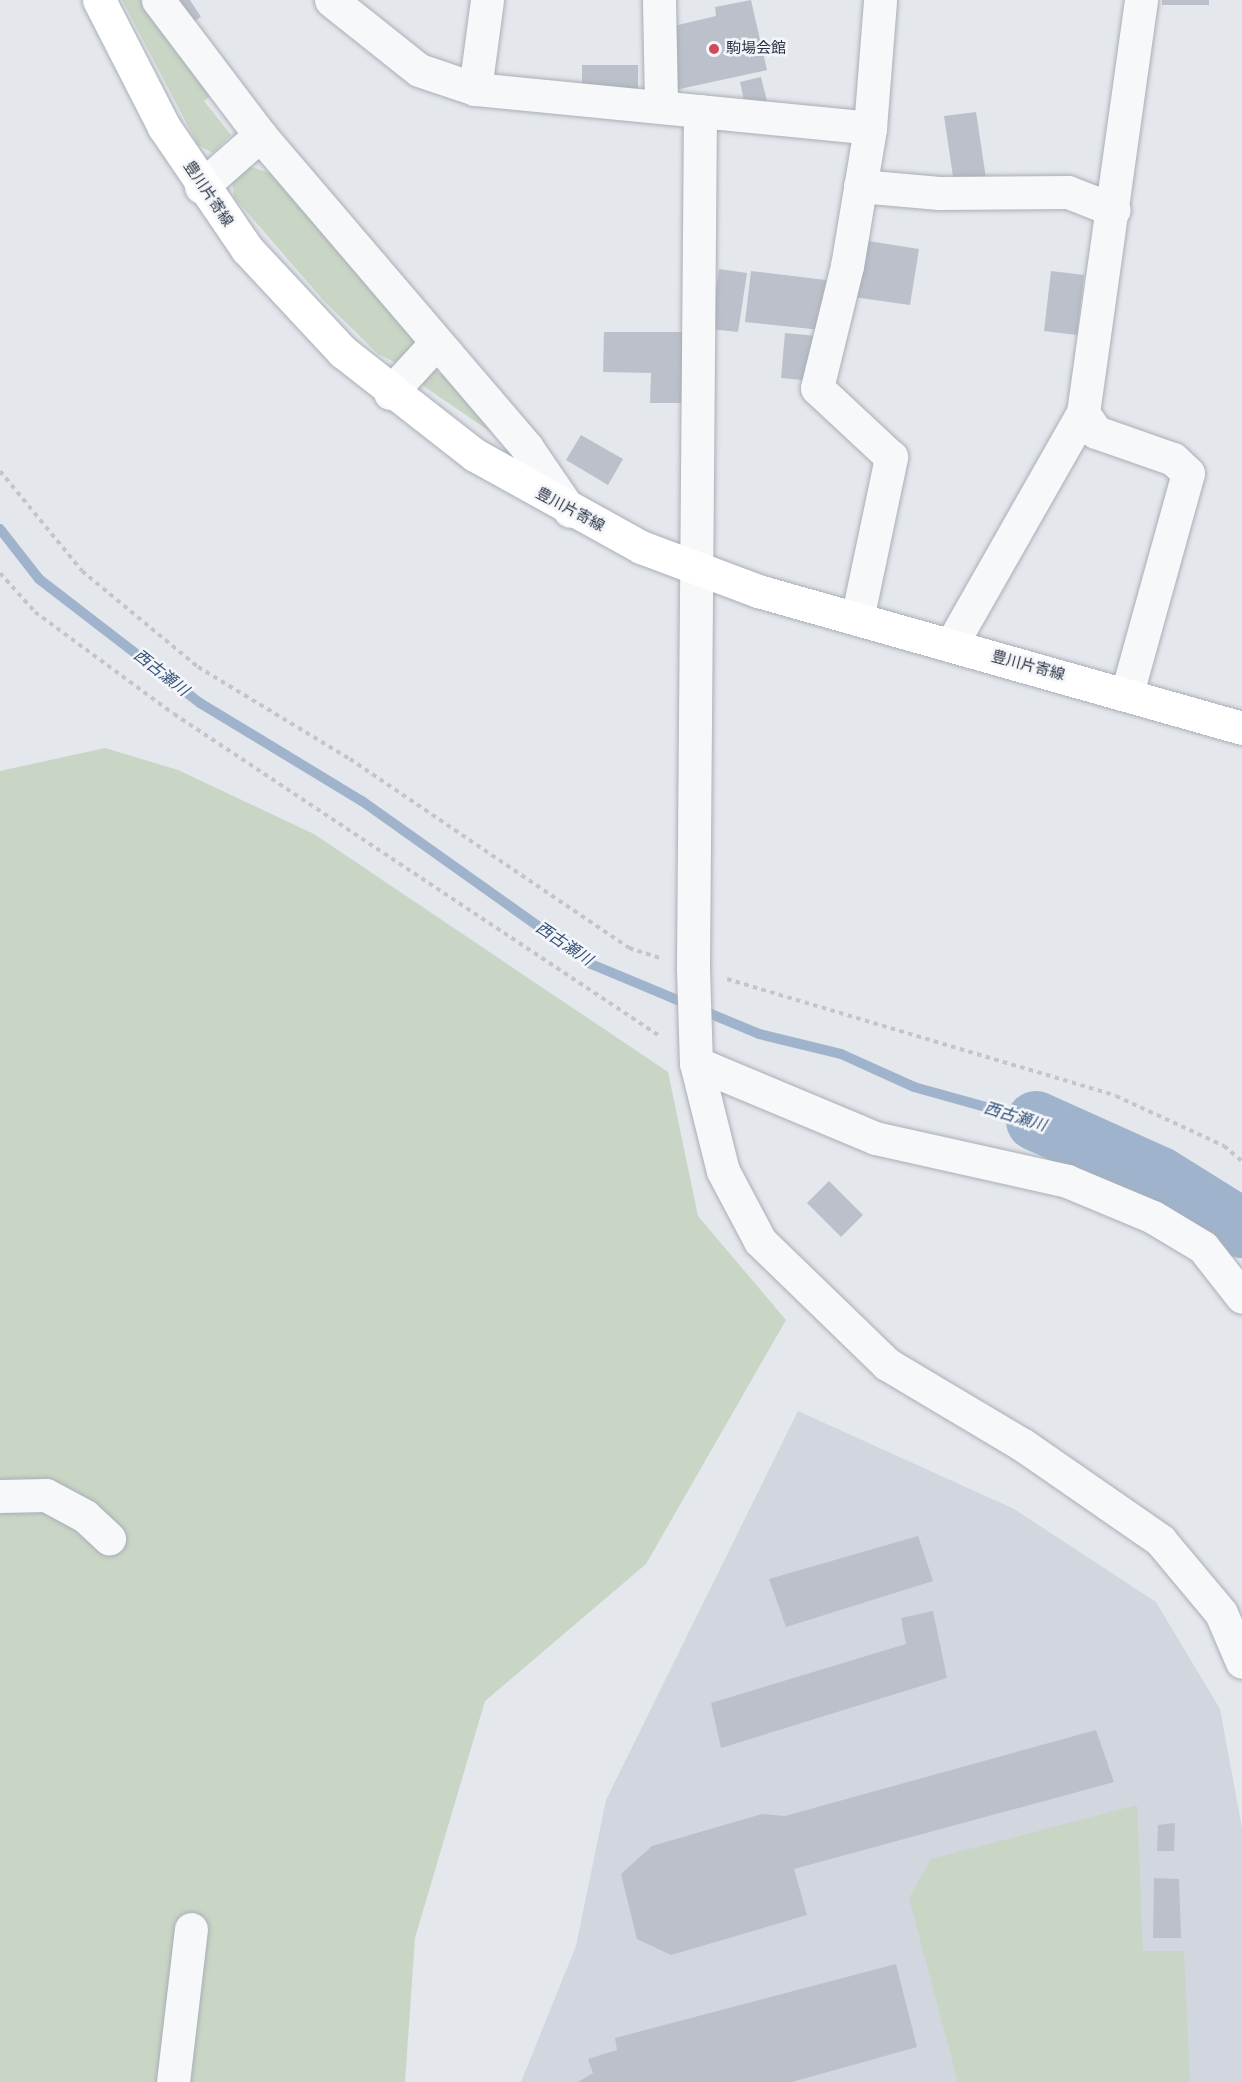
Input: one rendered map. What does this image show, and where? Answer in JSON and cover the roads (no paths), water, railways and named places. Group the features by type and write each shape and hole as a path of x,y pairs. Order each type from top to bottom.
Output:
{"main road":[{"name":"豊川片寄線","path":"99,0 132,71 201,187 291,301 390,393 475,455 570,512 697,569 857,619 1127,693 1242,728"}],"street":[{"path":"158,0 222,88 260,135 526,448 570,512"},
{"path":"330,0 419,70 475,90 661,105 870,128"},
{"path":"475,90 487,0"},
{"path":"659,0 661,105"},
{"path":"857,619 891,457 817,388 870,128 880,0"},
{"path":"951,645 1083,413 1114,210 1141,0"},
{"path":"700,111 693,976 696,1048 723,1171 760,1241 887,1364 1023,1445 1160,1540 1221,1613 1242,1662"},
{"path":"201,187 260,135"},
{"path":"860,186 939,193 1068,192 1114,210"},
{"path":"390,393 436,343"},
{"path":"1083,413 1096,432 1173,459 1188,473 1127,693"},
{"path":"696,1048 875,1138 1067,1181 1153,1217 1203,1247 1242,1297"},
{"path":"0,1496 46,1495 85,1516 109,1538"},
{"path":"173,2082 191,1929"}],"waterway":[{"name":"西古瀬川","path":"0,529 39,579 200,703 362,801 591,964 759,1034 841,1054 914,1087 1036,1121"},
{"name":"西古瀬川","path":"1036,1121 1160,1177 1242,1228"}],"place":[{"name":"駒場会館","path":"714,49"}]}
